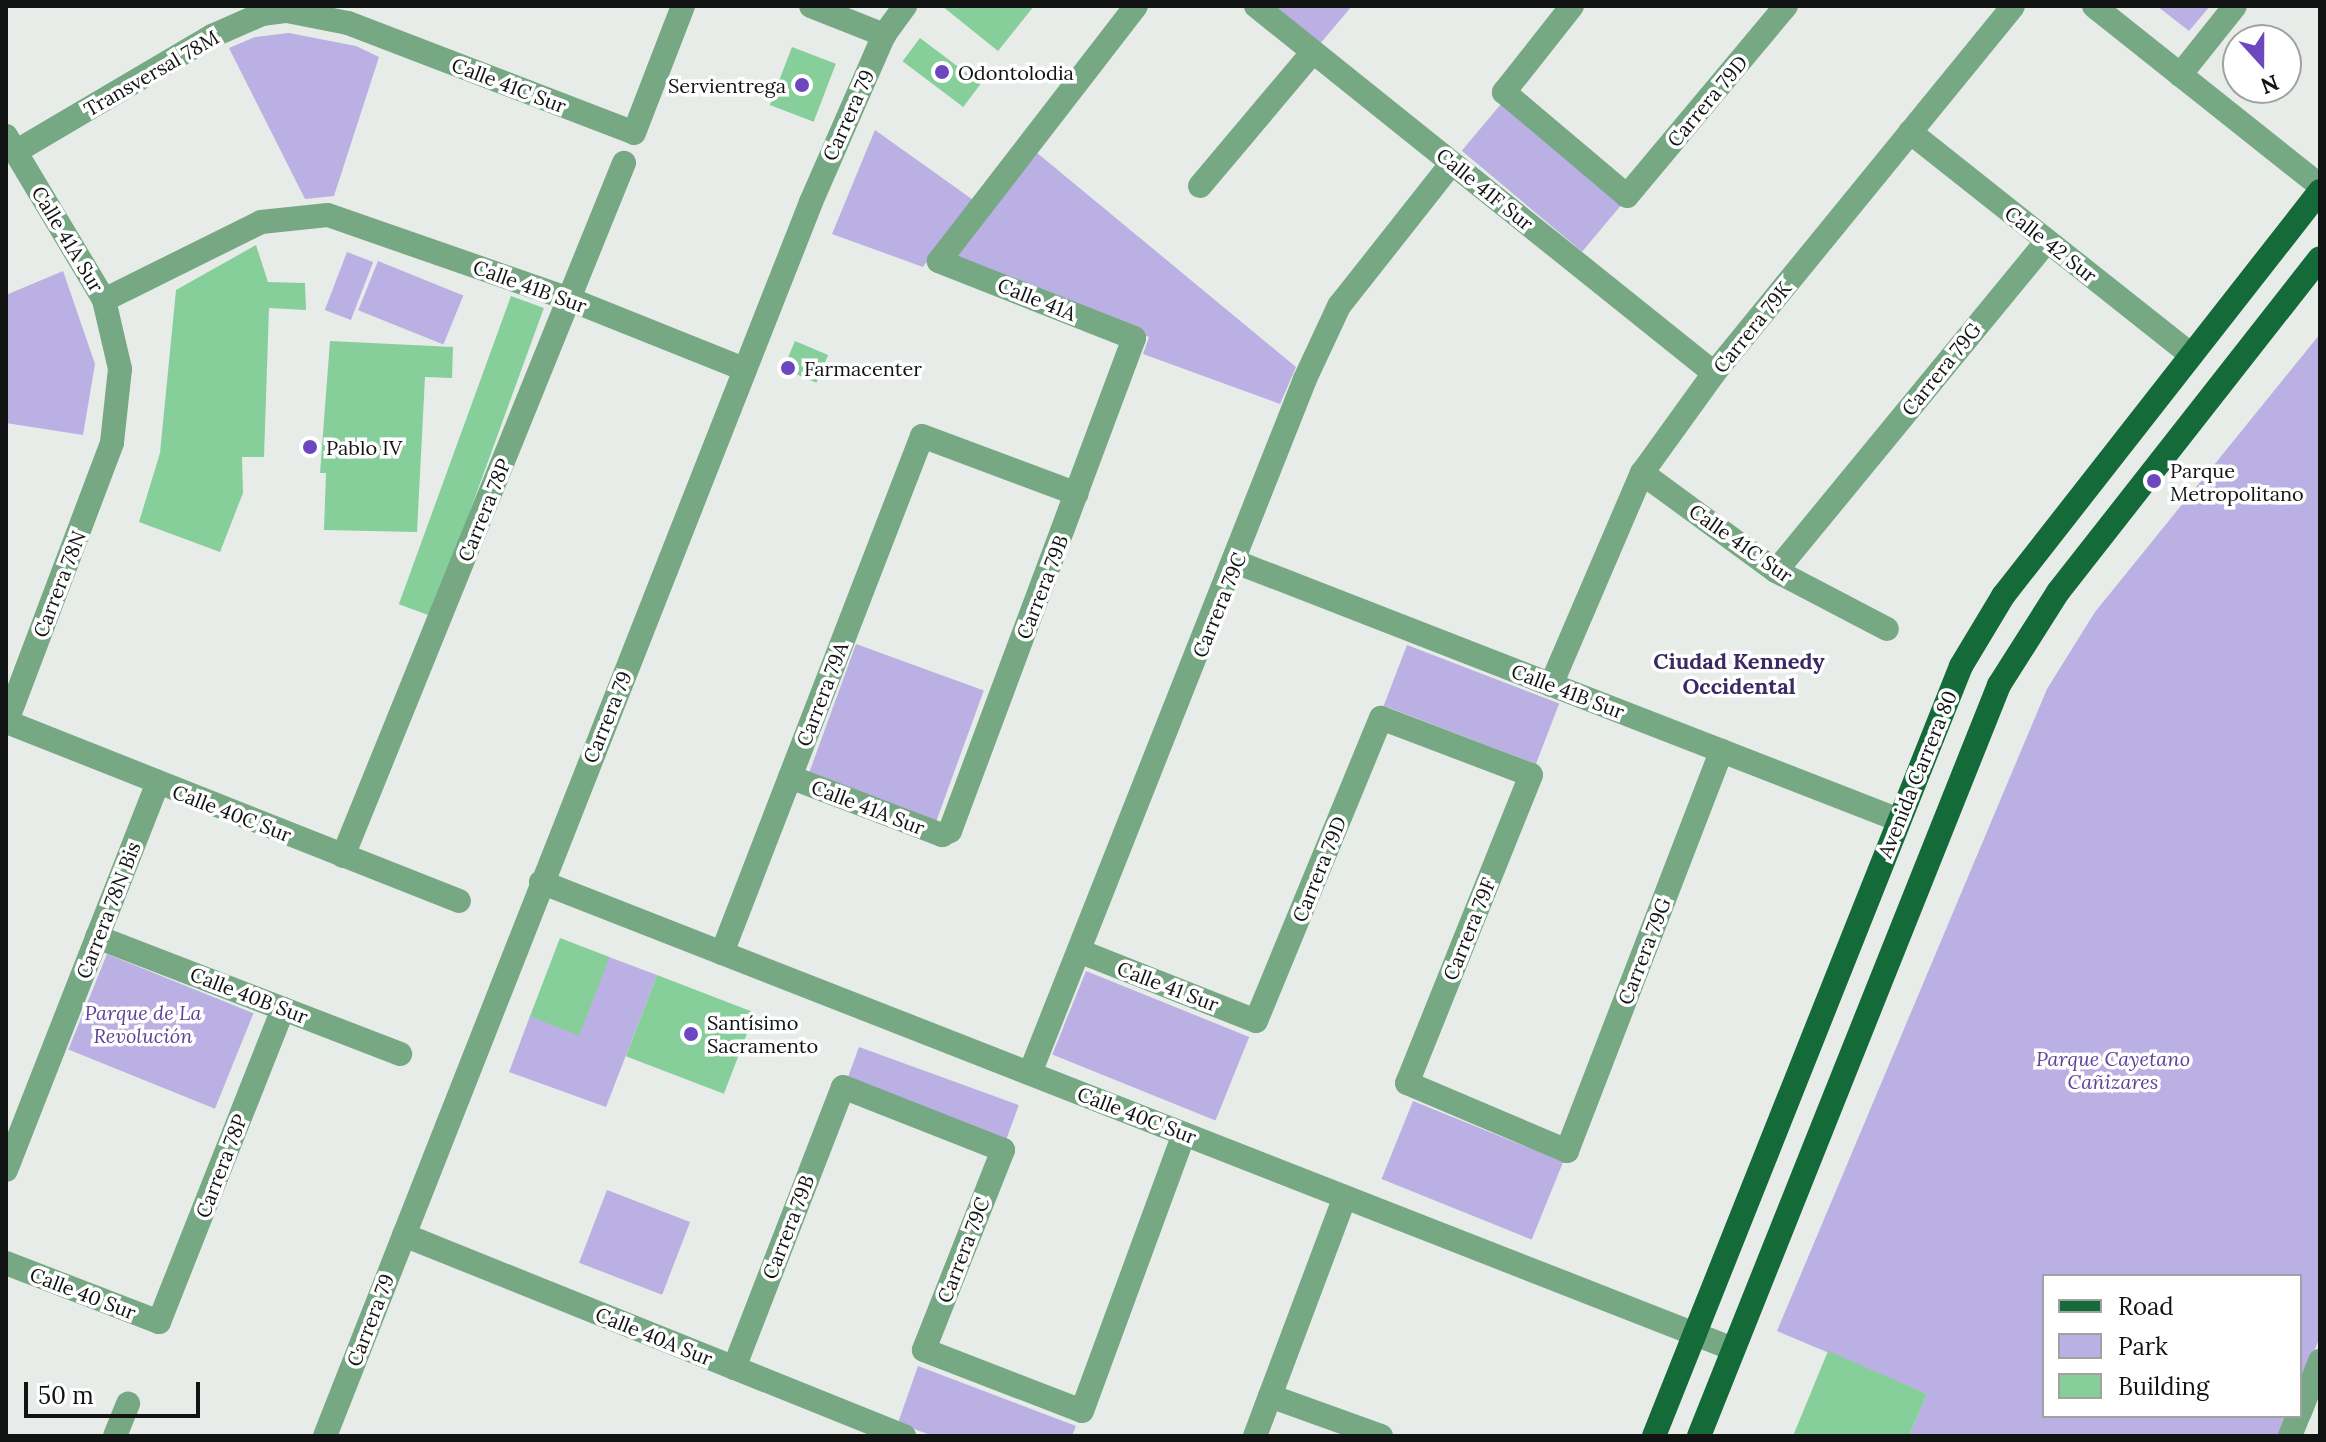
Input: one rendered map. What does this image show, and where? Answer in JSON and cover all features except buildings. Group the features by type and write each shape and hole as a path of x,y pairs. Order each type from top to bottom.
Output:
{"main road":[{"name":"Avenida Carrera 80","path":"1654,1436 1948,695 1976,639 2003,596 2320,188"},
{"name":"Avenida Carrera 80","path":"1699,1436 1999,685 2049,604 2320,258"}],"street":[{"name":"Calle 41C Sur","path":"385,38 634,133 683,6"},
{"path":"811,6 884,35"},
{"name":"Carrera 79","path":"325,1436 744,369 884,35 905,6"},
{"name":"Calle 41A","path":"1134,338 939,261 1136,6"},
{"name":"Calle 41F Sur","path":"1256,6 1714,373"},
{"name":"Carrera 79D","path":"1572,6 1504,92 1627,196 1786,6"},
{"name":"Carrera 79K","path":"1551,685 1642,473 1714,373 2013,6"},
{"path":"2094,6 2320,188"},
{"path":"2180,75 2235,6"},
{"name":"Transversal 78M","path":"11,144 212,36 262,14 314,13 385,38"},
{"path":"1200,186 1313,52"},
{"name":"Calle 42 Sur","path":"1910,132 2191,355"},
{"name":"Calle 41A Sur","path":"11,144 104,300 120,369 112,443"},
{"name":"Carrera 78P","path":"343,856 624,163"},
{"name":"Carrera 79C","path":"1030,1073 1236,562 1297,398 1339,306 1452,163"},
{"name":"Calle 41B Sur","path":"104,300 261,222 313,214 328,215 569,299 744,369"},
{"name":"Carrera 79G","path":"1776,571 2047,241"},
{"name":"Carrera 79B","path":"946,835 1134,338"},
{"name":"Carrera 79A","path":"722,953 922,436 1077,494"},
{"name":"Carrera 78N","path":"7,723 112,443"},
{"name":"Calle 41C Sur","path":"1642,473 1776,571 1887,629"},
{"name":"Calle 41B Sur","path":"1236,562 1899,820"},
{"name":"Carrera 79D","path":"1256,1021 1381,718 1531,775"},
{"name":"Calle 40C Sur","path":"7,723 157,785 459,901"},
{"name":"Carrera 79G","path":"1407,1083 1567,1151 1721,751"},
{"name":"Carrera 79F","path":"1407,1083 1531,775"},
{"name":"Calle 41A Sur","path":"790,777 946,835"},
{"name":"Carrera 78N Bis","path":"6,1170 157,785"},
{"name":"Calle 40C Sur","path":"541,882 1733,1349"},
{"name":"Calle 40B Sur","path":"97,937 400,1054"},
{"name":"Calle 41 Sur","path":"1079,951 1256,1021"},
{"name":"Carrera 78P","path":"159,1322 283,1009"},
{"name":"Carrera 79C","path":"843,1087 1003,1150 924,1350 1082,1411 1184,1134"},
{"name":"Carrera 79B","path":"734,1368 843,1087"},
{"path":"1255,1436 1345,1197"},
{"name":"Calle 40A Sur","path":"404,1235 897,1435"},
{"name":"Calle 40 Sur","path":"6,1263 159,1322"},
{"path":"2302,1406 2320,1361"},
{"path":"1270,1396 1381,1436"},
{"path":"115,1436 128,1404"}],"green space":[{"path":"1271,6 1352,6 1319,45"},
{"path":"2157,6 2210,6 2189,31"},
{"path":"289,33 356,46 379,57 334,196 305,199 229,48 255,37"},
{"path":"1501,104 1621,205 1582,252 1462,151"},
{"path":"875,130 990,212 1036,152 1296,367 1280,404 1143,354 1149,337 935,250 923,267 832,234"},
{"path":"347,252 373,262 351,320 325,310"},
{"path":"378,261 463,295 443,345 358,310"},
{"path":"63,271 95,364 83,435 6,423 6,295"},
{"name":"Parque Cayetano Cañizares","path":"2320,334 2320,1337 2302,1380 2302,1274 2042,1274 2042,1418 2286,1418 2279,1436 1909,1436 1927,1394 1777,1331 2047,689 2095,612"},
{"path":"856,644 984,691 935,824 807,777"},
{"path":"1407,645 1559,703 1536,764 1384,706"},
{"name":"Parque de La Revolución","path":"107,954 253,1013 215,1109 68,1049"},
{"path":"609,957 657,975 606,1107 509,1072 530,1016 579,1034"},
{"path":"1086,971 1249,1037 1215,1120 1052,1054"},
{"path":"859,1047 1019,1105 1006,1141 846,1083"},
{"path":"1413,1101 1563,1162 1532,1240 1382,1179"},
{"path":"607,1190 690,1222 662,1295 579,1263"},
{"path":"918,1366 1076,1426 1072,1436 933,1436 898,1423"}],"place":[{"name":"Odontolodia","path":"942,72"},
{"name":"Servientrega","path":"802,85"},
{"name":"Farmacenter","path":"788,368"},
{"name":"Pablo IV","path":"310,447"},
{"name":"Parque Metropolitano","path":"2154,481"},
{"name":"Santísimo Sacramento","path":"691,1034"}],"district":[{"name":"Ciudad Kennedy Occidental","path":"1739,674"}]}
